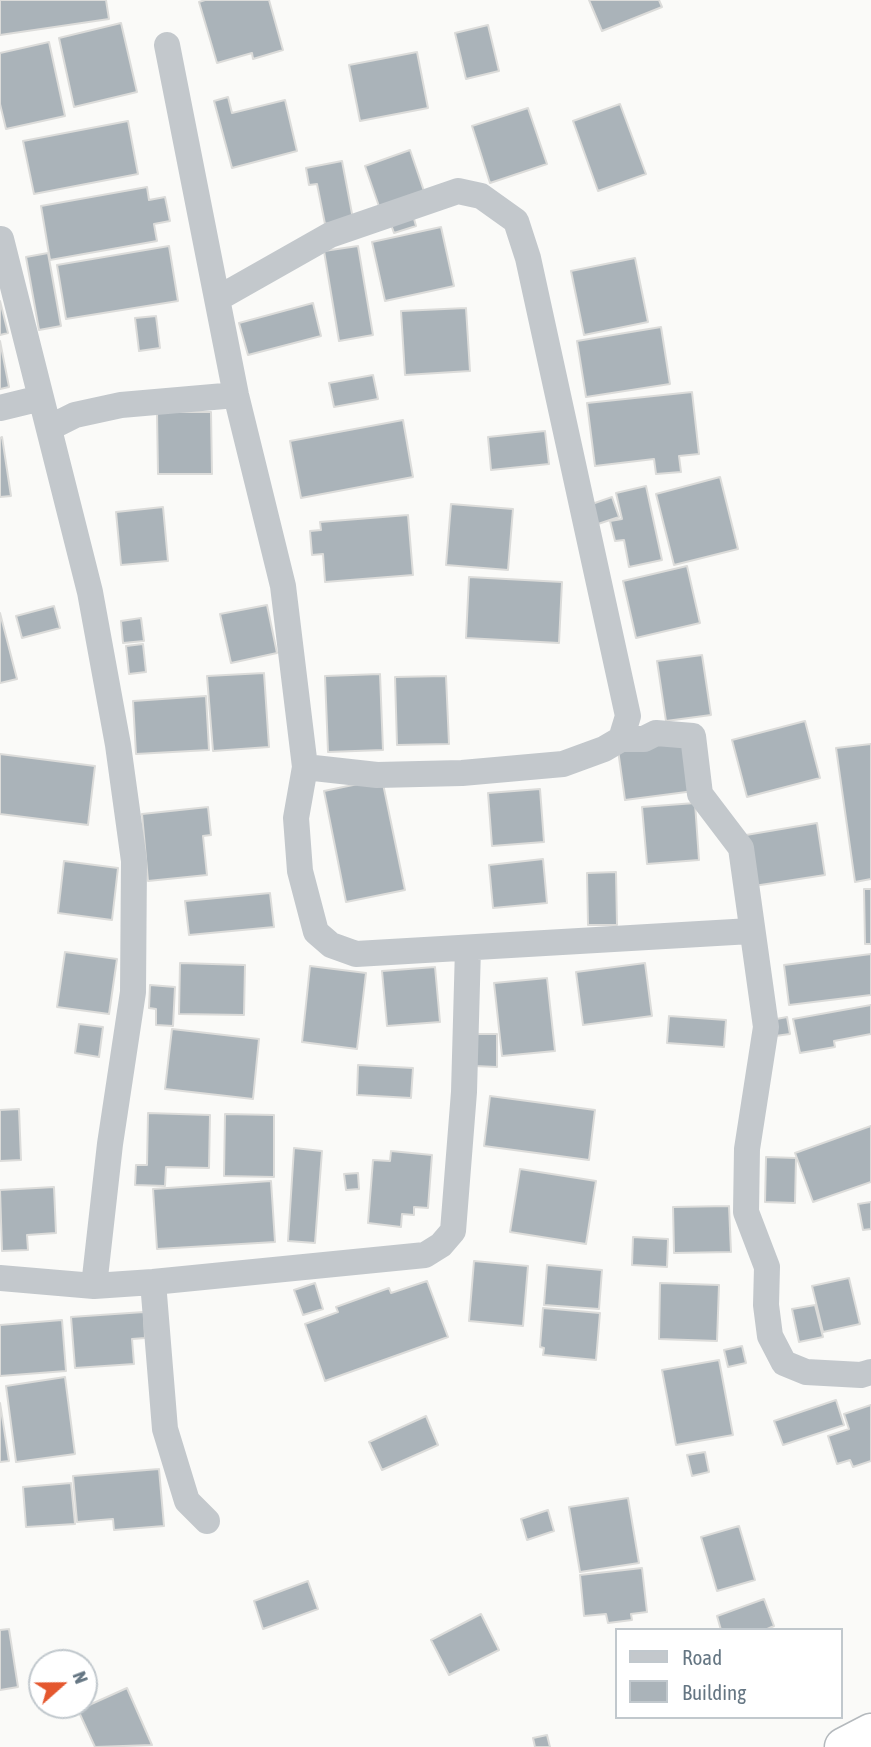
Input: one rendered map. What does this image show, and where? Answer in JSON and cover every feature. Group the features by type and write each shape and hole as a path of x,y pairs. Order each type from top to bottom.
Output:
{"highway":[{"path":"844,1747 871,1734"}],"street":[{"path":"167,45 236,395 283,586 305,767 296,818 300,872 306,906 316,932 331,945 356,954 751,931"},
{"path":"217,299 330,235 458,191 481,196 516,221 528,258 628,716 621,739"},
{"path":"1,239 90,592 118,745 134,861 133,992 110,1144 94,1286"},
{"path":"49,428 75,415 121,405 236,395"},
{"path":"0,408 41,398"},
{"path":"305,767 377,775 475,772 563,764 604,749 621,739 644,739 656,733 693,736 701,794 741,848 766,1027 747,1149 746,1212 767,1267 766,1305 770,1336 784,1363 806,1373 861,1375 871,1371"},
{"path":"0,1278 94,1286 153,1282 425,1255 441,1245 453,1231 464,1093 468,948"},
{"path":"153,1282 165,1429 187,1500 207,1521"}],"building":[{"path":"0,0 106,0 109,19 0,35"},
{"path":"269,0 283,50 253,59 252,53 217,63 199,2"},
{"path":"589,0 659,0 662,7 602,31"},
{"path":"121,23 137,92 74,107 59,38"},
{"path":"488,25 499,71 466,79 455,33"},
{"path":"49,42 65,116 6,129 0,104 0,53"},
{"path":"417,52 428,108 360,121 349,65"},
{"path":"228,97 232,113 285,100 297,151 232,168 214,101"},
{"path":"620,104 646,174 598,191 573,121"},
{"path":"528,108 547,164 490,183 472,126"},
{"path":"128,121 138,174 34,194 23,141"},
{"path":"410,150 427,200 382,215 365,166"},
{"path":"342,161 353,219 325,224 317,184 309,185 306,168"},
{"path":"147,187 149,200 165,197 170,221 154,224 157,241 50,260 41,206"},
{"path":"411,208 416,226 394,233 388,216"},
{"path":"441,227 454,286 385,301 372,242"},
{"path":"169,246 178,301 66,319 57,265"},
{"path":"358,246 373,335 339,341 324,251"},
{"path":"48,253 61,326 39,330 26,257"},
{"path":"635,258 648,322 584,335 571,271"},
{"path":"0,301 8,333 0,335"},
{"path":"313,303 321,336 248,355 239,323"},
{"path":"466,308 470,371 405,375 401,311"},
{"path":"156,316 160,348 139,351 135,318"},
{"path":"661,327 670,384 586,397 577,341"},
{"path":"0,341 9,387 0,389"},
{"path":"373,375 378,399 334,407 329,383"},
{"path":"692,392 699,454 679,456 681,472 656,474 654,459 595,466 587,403"},
{"path":"157,412 211,412 212,474 158,474"},
{"path":"403,420 413,477 301,498 290,441"},
{"path":"545,431 549,464 491,470 488,437"},
{"path":"2,437 11,496 0,497 0,438"},
{"path":"720,477 738,549 674,565 656,494"},
{"path":"646,486 662,560 629,567 624,540 615,541 610,521 622,519 616,493"},
{"path":"612,497 619,517 595,525 589,505"},
{"path":"451,504 513,509 508,570 446,565"},
{"path":"163,507 168,561 121,565 116,512"},
{"path":"408,515 413,575 325,582 323,554 312,555 310,531 321,530 320,522"},
{"path":"687,566 700,623 636,638 623,581"},
{"path":"469,577 562,582 559,643 466,638"},
{"path":"267,605 277,653 231,663 220,614"},
{"path":"54,606 60,628 22,638 16,616"},
{"path":"0,613 17,679 0,683"},
{"path":"141,618 144,641 123,643 121,621"},
{"path":"143,644 146,672 129,674 126,646"},
{"path":"702,655 711,715 666,721 657,661"},
{"path":"264,673 269,747 213,751 207,676"},
{"path":"380,674 383,750 328,752 325,676"},
{"path":"446,676 449,744 397,745 395,677"},
{"path":"206,696 209,750 136,754 133,701"},
{"path":"805,721 820,778 747,797 732,740"},
{"path":"687,740 694,791 625,800 618,750"},
{"path":"871,744 871,879 855,882 836,748"},
{"path":"0,754 95,766 88,825 0,814"},
{"path":"382,779 405,890 346,902 324,791"},
{"path":"540,789 544,842 492,846 488,793"},
{"path":"695,803 699,860 647,864 642,807"},
{"path":"208,807 211,835 203,836 207,875 148,881 142,814"},
{"path":"817,823 825,875 754,886 746,835"},
{"path":"543,859 547,903 493,908 489,865"},
{"path":"64,861 118,868 112,920 58,913"},
{"path":"616,872 617,925 588,925 587,873"},
{"path":"864,889 871,889 871,944 865,944"},
{"path":"270,893 274,927 189,935 185,901"},
{"path":"65,952 117,959 109,1014 57,1007"},
{"path":"871,954 871,995 789,1005 784,965"},
{"path":"180,963 245,965 244,1015 179,1014"},
{"path":"645,963 652,1016 583,1025 576,972"},
{"path":"310,966 366,973 357,1049 302,1042"},
{"path":"435,967 440,1022 387,1026 382,971"},
{"path":"547,978 555,1051 502,1056 494,983"},
{"path":"150,985 175,987 173,1026 156,1025 156,1009 149,1008"},
{"path":"871,1005 871,1034 834,1041 835,1047 800,1053 793,1019"},
{"path":"669,1016 726,1020 724,1047 667,1043"},
{"path":"787,1017 790,1034 768,1037 766,1021"},
{"path":"79,1024 103,1027 99,1057 75,1053"},
{"path":"172,1029 259,1039 253,1099 165,1089"},
{"path":"475,1034 497,1034 497,1067 475,1066"},
{"path":"358,1065 413,1068 411,1098 357,1095"},
{"path":"490,1096 595,1110 589,1160 484,1146"},
{"path":"19,1109 21,1160 0,1161 0,1110"},
{"path":"148,1113 210,1115 209,1168 166,1167 165,1186 135,1185 136,1165 147,1165"},
{"path":"225,1114 274,1115 274,1177 224,1176"},
{"path":"871,1126 871,1182 813,1202 795,1153"},
{"path":"294,1148 322,1151 315,1243 288,1241"},
{"path":"391,1151 432,1155 428,1208 414,1207 414,1215 402,1214 401,1227 368,1223 373,1160 390,1161"},
{"path":"766,1157 796,1158 795,1203 765,1202"},
{"path":"520,1169 596,1181 586,1244 510,1232"},
{"path":"358,1173 359,1189 346,1190 344,1174"},
{"path":"271,1181 275,1242 157,1249 153,1189"},
{"path":"54,1187 56,1233 27,1235 28,1250 2,1251 0,1190"},
{"path":"871,1202 871,1229 863,1230 858,1204"},
{"path":"729,1206 731,1252 674,1253 673,1207"},
{"path":"633,1237 668,1239 667,1267 632,1265"},
{"path":"474,1261 528,1266 523,1326 469,1321"},
{"path":"547,1265 602,1270 599,1309 544,1305"},
{"path":"849,1278 860,1324 823,1332 812,1286"},
{"path":"427,1281 448,1337 325,1381 305,1324 338,1312 336,1307 389,1288 391,1293"},
{"path":"315,1283 323,1309 303,1315 294,1290"},
{"path":"660,1283 719,1285 717,1341 659,1339"},
{"path":"815,1305 823,1337 799,1342 792,1309"},
{"path":"543,1308 600,1313 596,1360 543,1355 544,1348 540,1347"},
{"path":"144,1312 145,1338 132,1339 134,1364 75,1368 71,1317"},
{"path":"62,1320 66,1371 0,1376 0,1325"},
{"path":"742,1346 746,1363 728,1367 724,1350"},
{"path":"719,1360 733,1435 676,1445 662,1370"},
{"path":"65,1377 75,1454 16,1462 6,1386"},
{"path":"836,1400 844,1425 783,1445 774,1421"},
{"path":"0,1403 9,1461 0,1462"},
{"path":"871,1405 871,1461 853,1467 850,1460 837,1464 828,1436 849,1429 844,1414"},
{"path":"426,1416 438,1445 382,1470 369,1442"},
{"path":"705,1452 709,1472 692,1476 687,1455"},
{"path":"159,1469 164,1526 114,1530 113,1519 77,1522 73,1476"},
{"path":"71,1483 75,1524 26,1527 23,1487"},
{"path":"628,1498 639,1563 580,1572 569,1507"},
{"path":"548,1510 554,1531 527,1540 521,1519"},
{"path":"739,1526 755,1580 717,1591 701,1537"},
{"path":"642,1568 647,1612 631,1614 632,1620 608,1623 606,1614 584,1616 580,1575"},
{"path":"308,1581 318,1609 263,1629 254,1601"},
{"path":"764,1599 774,1626 720,1628 717,1616"},
{"path":"481,1614 499,1650 449,1675 431,1640"},
{"path":"9,1629 18,1687 0,1690 0,1630"},
{"path":"127,1688 152,1745 95,1747 82,1719 98,1719 98,1701"},
{"path":"547,1735 550,1747 535,1747 533,1738"}]}
